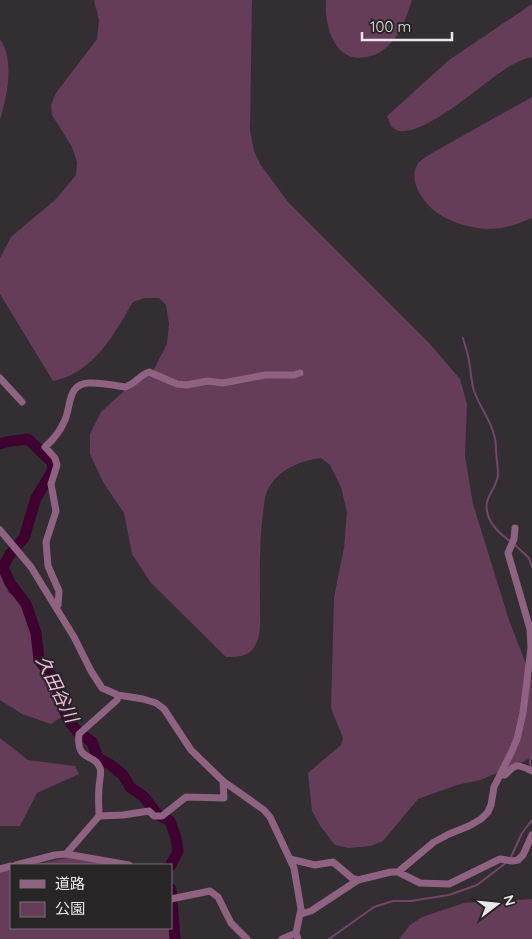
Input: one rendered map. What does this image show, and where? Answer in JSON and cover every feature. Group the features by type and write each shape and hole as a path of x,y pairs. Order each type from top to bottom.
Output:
{"street":[{"path":"56,607 58,604 58,591 48,566 46,542 56,511 51,484 56,465 55,458 46,447 64,422 73,390 88,382 130,386 144,373 149,372 177,384 186,385 208,381 223,383 265,375 294,375 300,373"},
{"path":"0,378 22,402"},
{"path":"398,872 434,842 481,819 488,812 494,787 517,739 531,648 530,629 508,553 514,539 515,528"},
{"path":"0,530 32,567 102,688 118,695 156,703 164,709 184,741 223,782 264,810 270,817 294,868 301,914 297,936 282,939"},
{"path":"66,854 99,816 101,771 98,764 80,752 78,744 79,734 117,700 118,695"},
{"path":"501,774 505,775 514,766 520,765 530,770"},
{"path":"99,816 149,811 154,816 162,816 186,797 224,798 223,782"},
{"path":"301,914 311,911 358,880 391,872 398,872 420,884 449,884 500,859 518,860 523,855 532,834"},
{"path":"20,864 66,854 123,864"},
{"path":"290,859 315,865 333,862 352,878 358,880"},
{"path":"172,899 210,892 218,897 232,923 247,939"}],"green space":[{"path":"94,0 252,0 250,131 254,151 260,164 288,202 430,344 460,379 467,404 465,456 473,504 509,620 532,680 532,757 480,780 457,785 418,799 383,841 371,846 348,848 335,845 321,827 312,811 308,773 341,745 343,738 331,708 334,597 344,548 347,512 341,487 330,465 321,458 304,462 288,468 270,486 265,498 262,525 259,636 255,647 249,653 226,657 151,583 132,554 124,513 103,482 90,454 90,434 101,412 125,390 153,371 167,344 169,324 166,305 159,298 145,298 133,302 107,343 91,361 82,369 69,376 53,381 0,294 0,258 11,237 56,199 76,175 77,162 72,147 52,115 51,105 56,93 97,39 99,20"},
{"path":"326,0 412,0 402,27 394,40 375,55 355,58 346,54 333,40 327,20"},
{"path":"532,4 532,57 508,67 431,122 415,129 402,131 392,127 387,116 449,60"},
{"path":"0,39 5,48 7,58 8,79 0,120"},
{"path":"532,97 532,218 503,228 488,229 468,226 453,221 431,208 421,196 415,183 415,169 419,162"},
{"path":"0,565 2,566 8,592 24,604 31,623 36,658 58,686 64,715 51,724 22,714 0,700"},
{"path":"0,738 28,760 75,766 79,774 37,793 20,826 0,826"},
{"path":"90,857 117,864 36,864 67,858"},
{"path":"10,870 10,929 172,929 172,924 175,939 0,939 0,872"},
{"path":"532,899 532,939 399,939 410,925 422,917 464,903"}],"waterway":[{"path":"463,338 469,358 474,391 491,426 495,440 498,475 487,501 488,516 502,535 510,541"},
{"name":"久田谷川","path":"0,444 28,439 52,462 53,470 36,498 24,538 10,554 3,567 10,583 26,604 36,633 39,660 54,679 69,721 78,732 92,742 98,758 111,765 123,775 130,787 143,796 157,814 170,821 178,851 172,864"},
{"path":"514,544 529,558 532,567"},
{"path":"531,769 532,754"},
{"path":"510,859 522,833 532,820"},
{"path":"329,939 374,907 393,901 411,901 449,895 477,885 507,862"},
{"name":"久田谷川","path":"172,902 175,939"}]}
